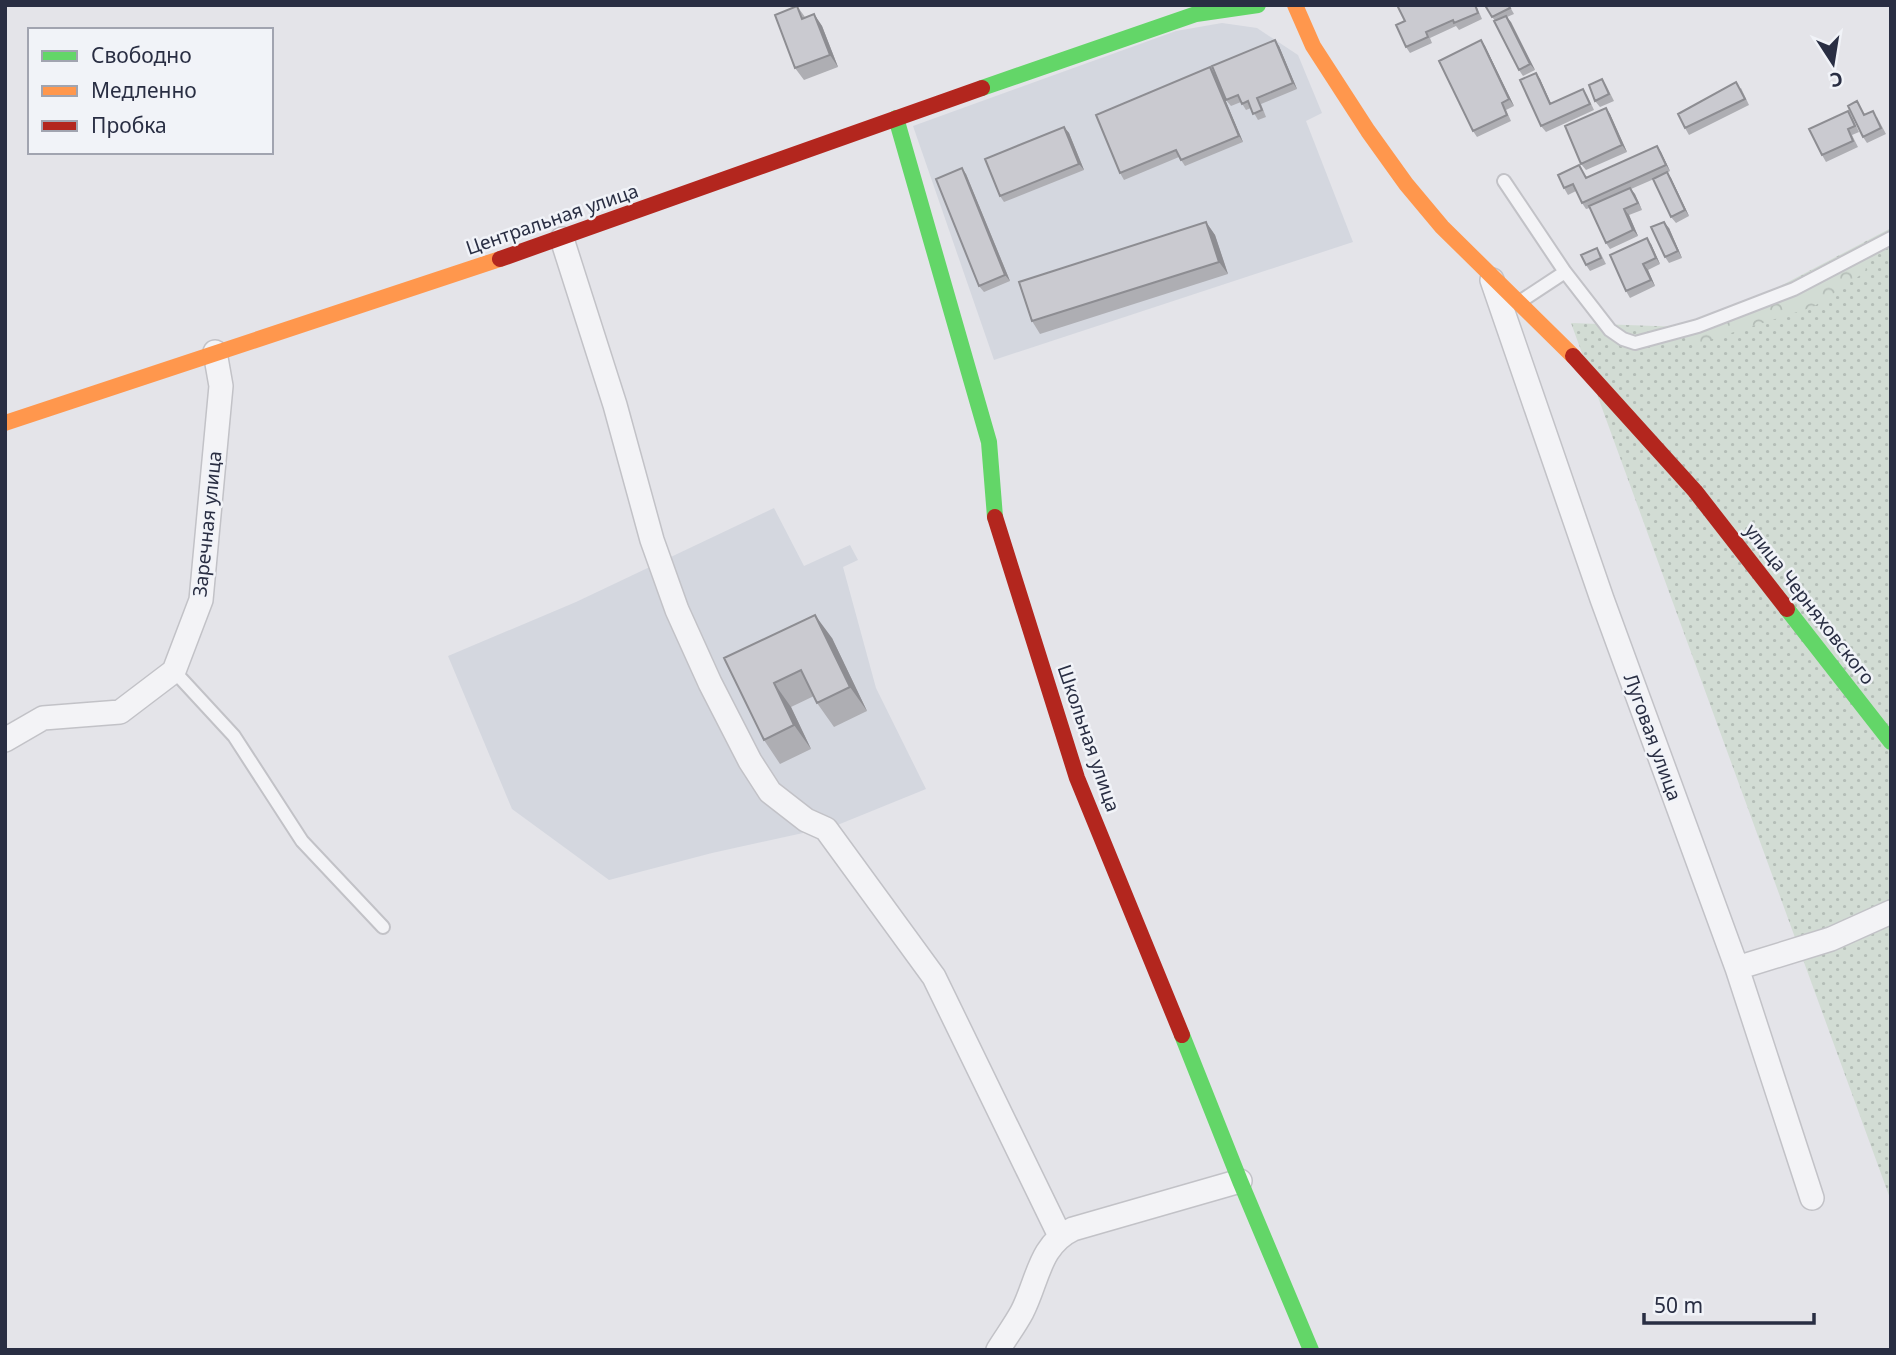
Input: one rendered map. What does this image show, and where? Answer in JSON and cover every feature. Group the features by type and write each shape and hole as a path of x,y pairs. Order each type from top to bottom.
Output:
{"main road":[{"path":"1108,43 1196,14 1225,7 1258,5"},
{"path":"1295,5 1313,46"},
{"path":"1225,7 1255,9 1280,18 1313,46"},
{"path":"1108,43 1128,34 1153,13"},
{"name":"Центральная улица","path":"5,423 562,239 1108,43"},
{"name":"улица Черняховского","path":"1313,46 1368,131 1442,228 1569,352 1695,491 1891,742"},
{"name":"Школьная улица","path":"896,118 989,442 995,516 1077,778 1311,1350"}],"street":[{"path":"562,239 615,405 652,540 677,610 710,683 750,761 771,792 806,820 826,829 934,977 1060,1236"},
{"name":"Луговая улица","path":"1491,277 1607,612 1737,968 1812,1198"},
{"name":"Заречная улица","path":"174,671 201,600 221,386 215,352"},
{"path":"5,740 43,718 120,712 174,671"},
{"path":"1737,968 1830,939 1891,912"},
{"path":"998,1350 1022,1311 1046,1251 1060,1236 1073,1229 1240,1181"}],"lane":[{"path":"1504,181 1565,272 1610,330 1623,340 1635,343 1698,326 1794,289 1891,238"},
{"path":"1519,303 1565,272"},
{"path":"174,671 234,736 302,841 383,927"}],"shaded area":[{"path":"1222,23 1257,28 1298,55 1322,113 1306,121 1353,242 994,360 913,126 1176,31"},
{"path":"774,508 804,566 850,545 858,560 843,567 876,688 926,789 835,826 712,853 609,880 512,809 448,656 576,602"}],"green space":[{"path":"1891,228 1891,1201 1571,323 1683,327 1771,291"},
{"path":"1859,258 1867,262 1865,272 1813,307 1693,345 1684,335"}],"building":[{"path":"1397,5 1475,5 1478,13 1426,32 1428,37 1406,47 1396,25 1405,21"},
{"path":"1508,5 1510,8 1492,17 1486,7"},
{"path":"797,6 802,19 814,14 830,55 795,68 775,15"},
{"path":"1506,16 1530,64 1519,70 1494,21"},
{"path":"1275,40 1293,83 1257,98 1262,110 1253,114 1248,101 1242,104 1238,95 1226,100 1212,66"},
{"path":"1481,40 1509,99 1502,103 1507,115 1473,131 1439,61"},
{"path":"1210,67 1239,136 1181,160 1176,150 1120,173 1096,115"},
{"path":"1536,73 1550,104 1583,89 1590,104 1541,126 1520,80"},
{"path":"1602,79 1609,94 1595,101 1589,85"},
{"path":"1736,82 1745,99 1685,128 1678,114"},
{"path":"1857,101 1864,115 1873,111 1881,128 1863,137 1848,106"},
{"path":"1606,108 1622,145 1581,164 1565,126"},
{"path":"1848,111 1855,126 1848,129 1853,141 1822,155 1809,129"},
{"path":"1064,127 1079,164 1000,196 985,159"},
{"path":"1657,146 1666,165 1582,203 1573,184 1564,188 1558,175 1579,165 1586,178"},
{"path":"962,168 1005,275 979,286 936,179"},
{"path":"1667,172 1685,210 1671,217 1653,179"},
{"path":"1630,188 1638,203 1624,209 1633,230 1606,243 1589,206"},
{"path":"1206,222 1219,262 1032,321 1019,282"},
{"path":"1664,222 1678,251 1665,257 1651,227"},
{"path":"1647,238 1656,258 1643,264 1651,280 1626,291 1610,255"},
{"path":"1597,248 1601,258 1586,265 1581,255"},
{"path":"815,615 850,687 817,703 801,670 774,683 794,725 764,740 724,658"}],"traffic: fast":[{"path":"982,88 1196,14 1258,5"},
{"path":"896,118 989,442 995,517"},
{"path":"1787,609 1891,742"},
{"path":"1182,1035 1311,1350"}],"traffic: slow":[{"path":"1295,5 1313,46 1406,184 1442,227 1573,356"},
{"path":"5,423 500,259"}],"traffic: jam":[{"path":"500,259 982,88"},
{"path":"1573,356 1695,491 1787,609"},
{"path":"995,517 1077,778 1182,1035"}]}
